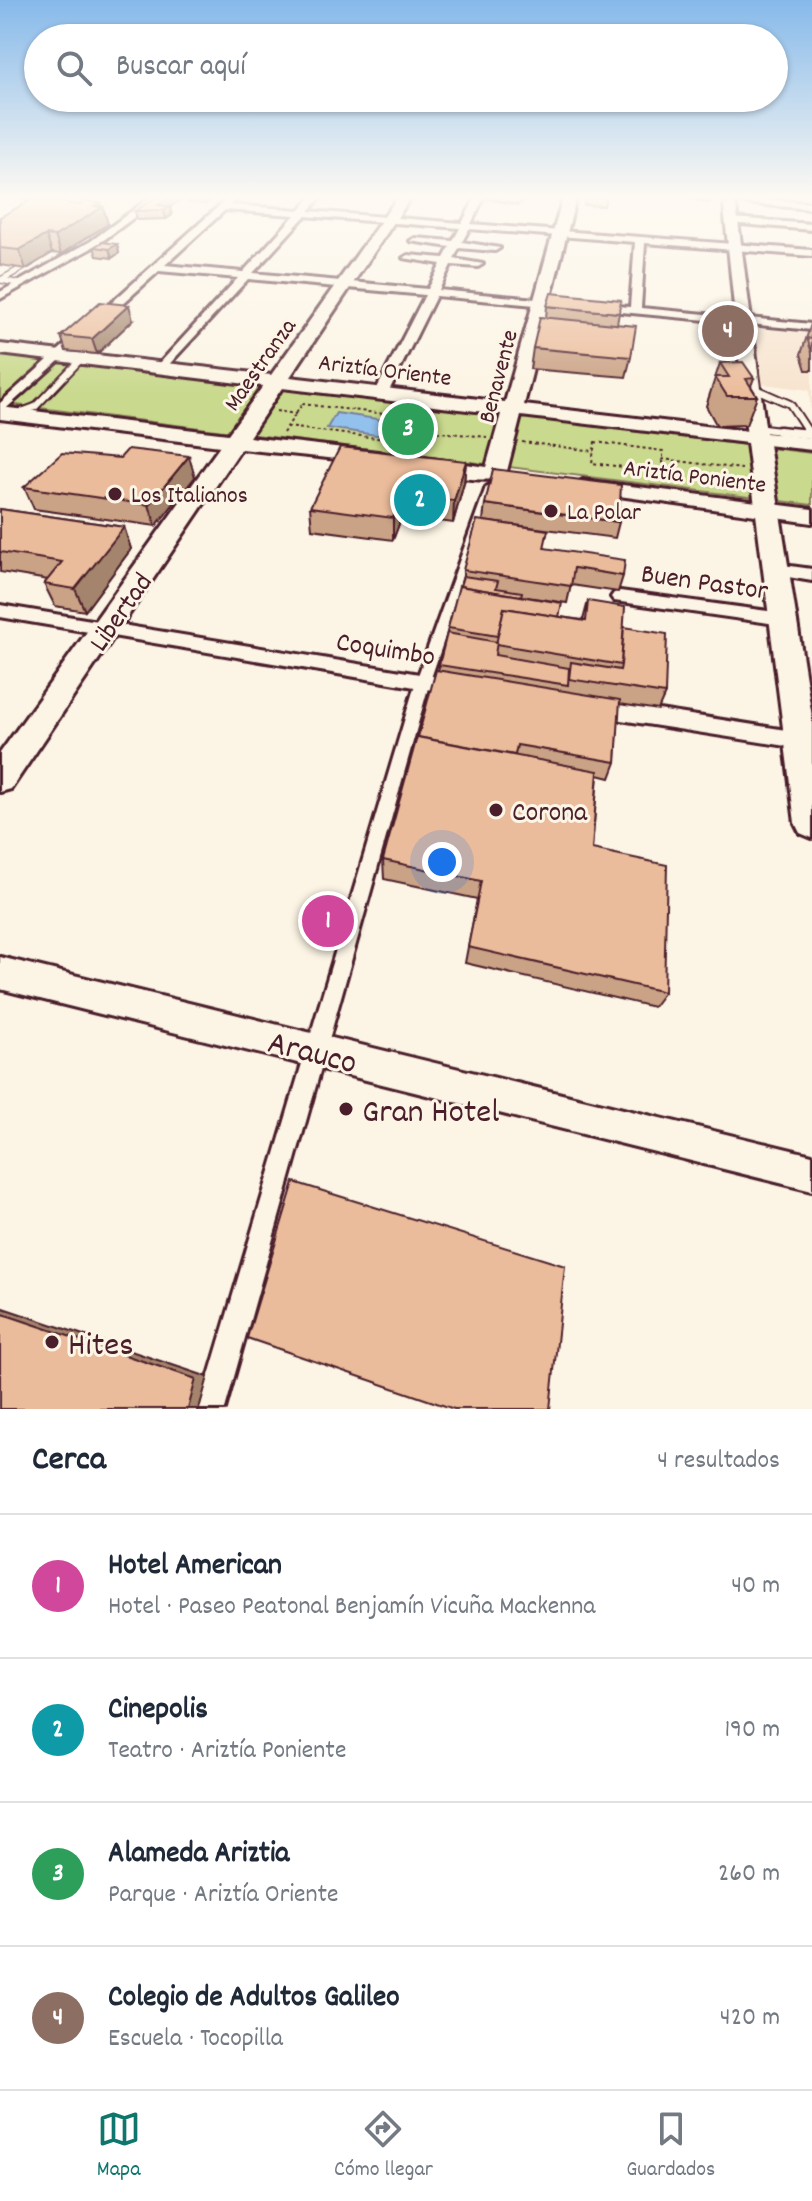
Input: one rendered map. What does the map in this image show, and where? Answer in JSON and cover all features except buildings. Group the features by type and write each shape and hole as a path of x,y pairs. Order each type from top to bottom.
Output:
{"main road":[{"name":"Maestranza","path":"234,441 359,263"},
{"name":"Benavente","path":"502,476 505,439 552,263"},
{"path":"737,263 767,510 806,741 812,823"},
{"name":"Ariztía Oriente","path":"0,349 512,410 757,436 811,438"},
{"path":"5,413 234,441 281,436 422,454 502,476"},
{"name":"Libertad","path":"0,779 107,629 234,441"},
{"name":"Ariztía Poniente","path":"555,483 812,516"}],"street":[{"path":"0,296 56,263"},
{"path":"5,413 165,263"},
{"path":"162,368 258,263"},
{"path":"381,394 446,263"},
{"path":"465,263 478,264"},
{"path":"635,311 638,263"},
{"path":"159,268 812,327"},
{"path":"212,1409 423,681 502,476"},
{"path":"776,570 812,575"},
{"name":"Buen Pastor","path":"620,597 783,619"},
{"name":"Coquimbo","path":"0,611 470,689"},
{"path":"580,706 806,741"},
{"name":"Arauco","path":"0,973 812,1173"}],"lane":[{"path":"21,284 1,280 30,263"},
{"path":"5,413 35,407 78,362 66,357"},
{"path":"751,387 790,404 811,438"}],"path":[{"path":"302,404 435,420"},
{"path":"296,414 281,436 422,454 431,431 594,451"},
{"path":"595,442 663,451 663,472 592,463 594,451 595,442"},
{"path":"662,459 762,472"}],"shaded area":[{"path":"750,328 812,333 812,421 809,390 755,383"}],"green space":[{"path":"0,353 812,453 812,505 0,403"}],"water":[{"path":"336,413 398,422 390,437 327,428"}],"place":[{"name":"Colegio de Adultos Galileo","path":"728,331"},
{"name":"Alameda Ariztia","path":"408,429"},
{"name":"Los Italianos","path":"115,494"},
{"name":"Cinepolis","path":"420,500"},
{"name":"La Polar","path":"551,511"},
{"name":"Corona","path":"496,810"},
{"name":"Hotel American","path":"328,921"},
{"name":"Gran Hotel","path":"346,1109"},
{"name":"Hites","path":"52,1342"}]}
